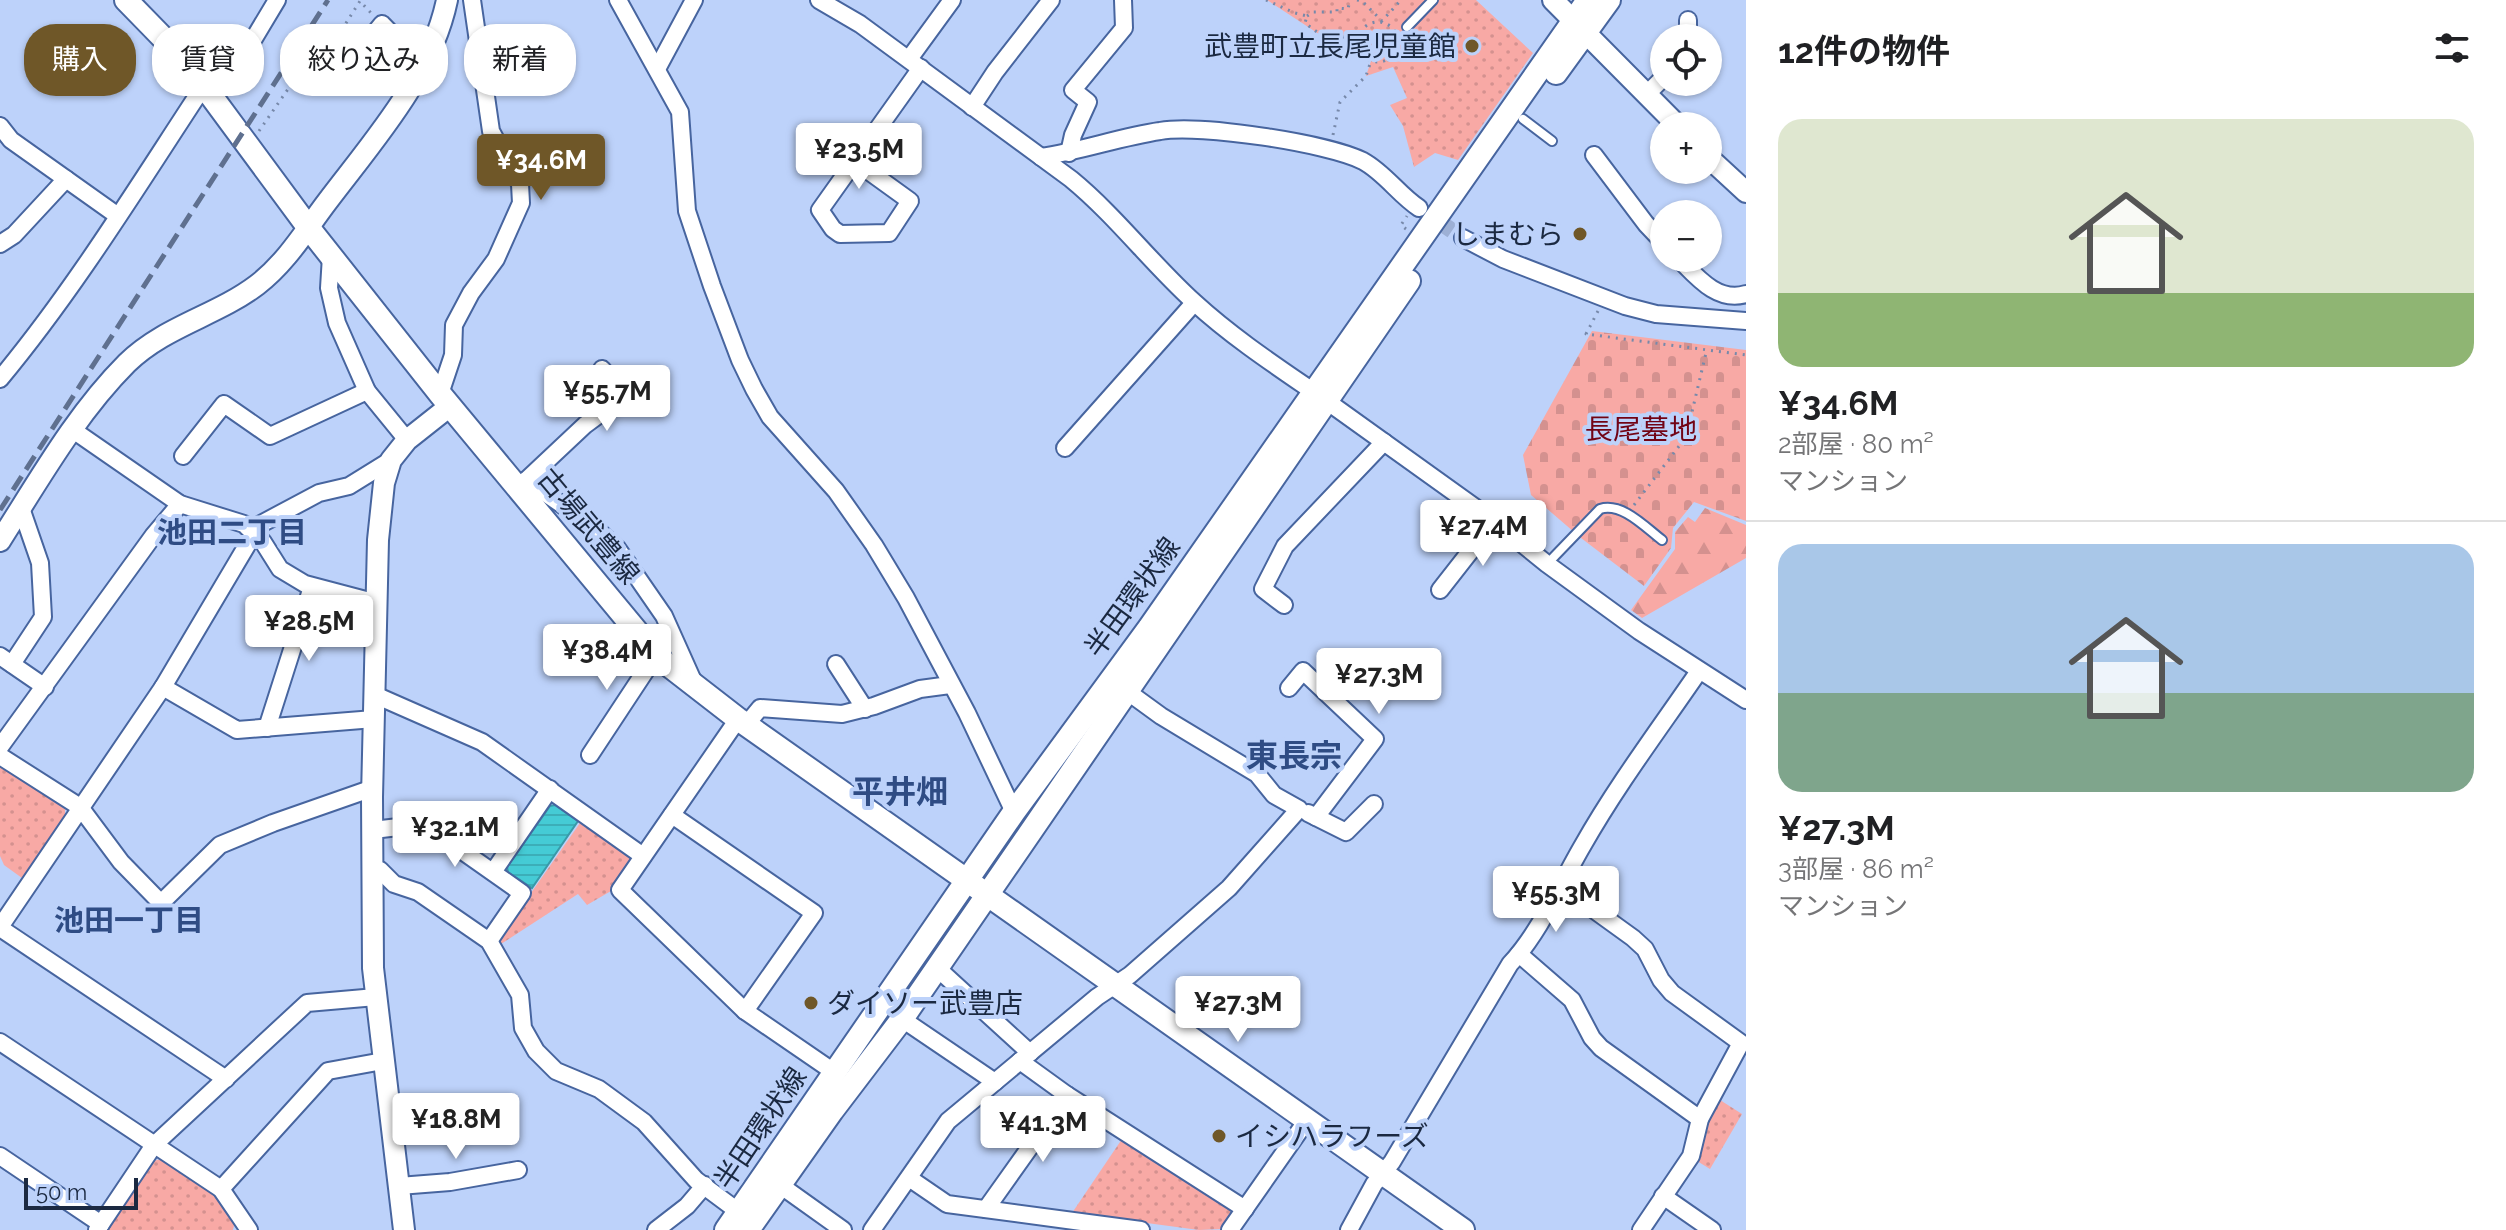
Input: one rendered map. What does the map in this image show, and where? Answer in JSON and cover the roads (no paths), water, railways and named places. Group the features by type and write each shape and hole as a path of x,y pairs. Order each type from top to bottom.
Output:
{"main road":[{"name":"古場武豊線","path":"126,0 152,27"},
{"name":"半田環状線","path":"738,1224 834,1072 1014,812 1432,247 1523,119 1579,27 1588,0"},
{"name":"半田環状線","path":"738,1224 780,1185 902,1019 1128,692 1321,397 1579,27 1609,0"},
{"name":"古場武豊線","path":"210,96 308,227 445,400 522,484 658,657 742,722 1463,1230"}],"street":[{"path":"263,24 277,0"},
{"path":"439,24 447,0"},
{"path":"226,1079 0,927 163,687 259,525 319,493 349,486 391,460 445,400 453,355 454,325 471,293 496,259 521,203 522,193 491,131 472,0"},
{"path":"618,0 680,112 687,211 740,360 770,417 836,491 874,545 967,713 1014,812"},
{"path":"657,69 694,0"},
{"path":"819,0 860,24 1103,206 1194,303 1270,363 1494,521 1547,564 1699,671 1746,700"},
{"path":"856,162 910,201 889,233 840,234 820,210 856,162 952,0"},
{"path":"972,107 1051,0"},
{"path":"1069,153 1073,135 1088,102 1073,90 1124,28 1123,0"},
{"path":"1553,0 1664,112"},
{"path":"1647,94 1650,91"},
{"path":"0,379 57,305 204,96"},
{"path":"0,541 73,430 108,385 138,354 169,331 239,298 280,264 403,96"},
{"path":"0,126 11,140 118,216"},
{"path":"1041,157 1162,130 1247,135 1329,151 1362,161 1419,208"},
{"path":"1594,155 1650,228"},
{"path":"1722,170 1746,192"},
{"path":"0,244 14,235 66,179"},
{"path":"1463,238 1503,259 1605,299 1656,314 1746,321"},
{"path":"331,256 329,288 337,323 367,391 407,440"},
{"path":"1691,272 1720,294 1739,297 1746,294"},
{"path":"1065,448 1194,303"},
{"path":"602,369 624,396 585,425 522,484 593,526 617,548 664,616 697,688"},
{"path":"183,456 224,404 270,436 367,391"},
{"path":"73,430 180,504 244,524 263,542 280,569 312,587 377,603"},
{"path":"1284,605 1263,589 1285,546 1384,442"},
{"path":"391,460 384,483 378,540 373,968 404,1230"},
{"path":"0,747 153,536 180,504"},
{"path":"21,508 40,563 43,617 6,660 45,687"},
{"path":"1440,590 1494,521"},
{"path":"267,728 312,587"},
{"path":"590,755 648,667 658,657"},
{"path":"836,664 865,709"},
{"path":"1289,688 1303,671 1375,739 1316,817"},
{"path":"1349,1230 1374,1184 1392,1162 1601,817 1699,671"},
{"path":"834,1072 745,1011 620,890 742,722 760,708 828,714 865,709 920,689 950,685"},
{"path":"163,687 237,730 374,719"},
{"path":"1128,692 1161,716 1257,774 1274,795 1346,832 1374,804"},
{"path":"375,695 482,742 643,856"},
{"path":"0,756 80,807 121,862 161,903 220,845 373,788"},
{"path":"493,872 550,789"},
{"path":"872,1230 948,1121 1130,975 1229,888 1299,809"},
{"path":"672,815 814,913 745,1011"},
{"path":"373,830 424,824 522,893 489,941"},
{"path":"372,868 380,870 394,884 418,892 495,946 520,995 523,1028 536,1051 556,1071 599,1089 644,1122 738,1224"},
{"path":"1561,886 1633,938 1645,949 1661,980 1672,993 1741,1043 1700,1119 1691,1156 1641,1230"},
{"path":"1519,954 1572,1000 1592,1038 1601,1048 1700,1119"},
{"path":"937,968 1067,1095 1245,1209"},
{"path":"0,1156 99,1227 154,1145 307,1003 376,997"},
{"path":"902,1019 995,1082"},
{"path":"0,1042 221,1189 246,1228"},
{"path":"221,1189 328,1071 383,1061"},
{"path":"986,1209 1067,1095"},
{"path":"1230,1230 1307,1120"},
{"path":"399,1186 500,1182 518,1170"},
{"path":"909,1178 947,1204 1060,1225 1141,1230"},
{"path":"656,1230 676,1216 705,1185"},
{"path":"780,1185 843,1230"},
{"path":"1663,1196 1712,1230"}],"lane":[{"path":"1407,27 1433,0"},
{"path":"1523,119 1552,141"},
{"path":"1547,564 1600,509 1613,507 1627,514 1662,540"}],"tunnel":[{"path":"1419,208 1463,238"}],"railway":[{"path":"0,510 328,0"}],"place":[{"name":"武豊町立長尾児童館","path":"1472,46"},
{"name":"しまむら","path":"1580,234"},
{"name":"ダイソー武豊店","path":"811,1003"},
{"name":"イシハラフーズ","path":"1219,1136"}],"district":[{"name":"池田二丁目","path":"232,533"},
{"name":"東長宗","path":"1294,756"},
{"name":"平井畑","path":"900,792"},
{"name":"池田一丁目","path":"129,921"}],"park label":[{"name":"長尾墓地","path":"1641,429"}]}
